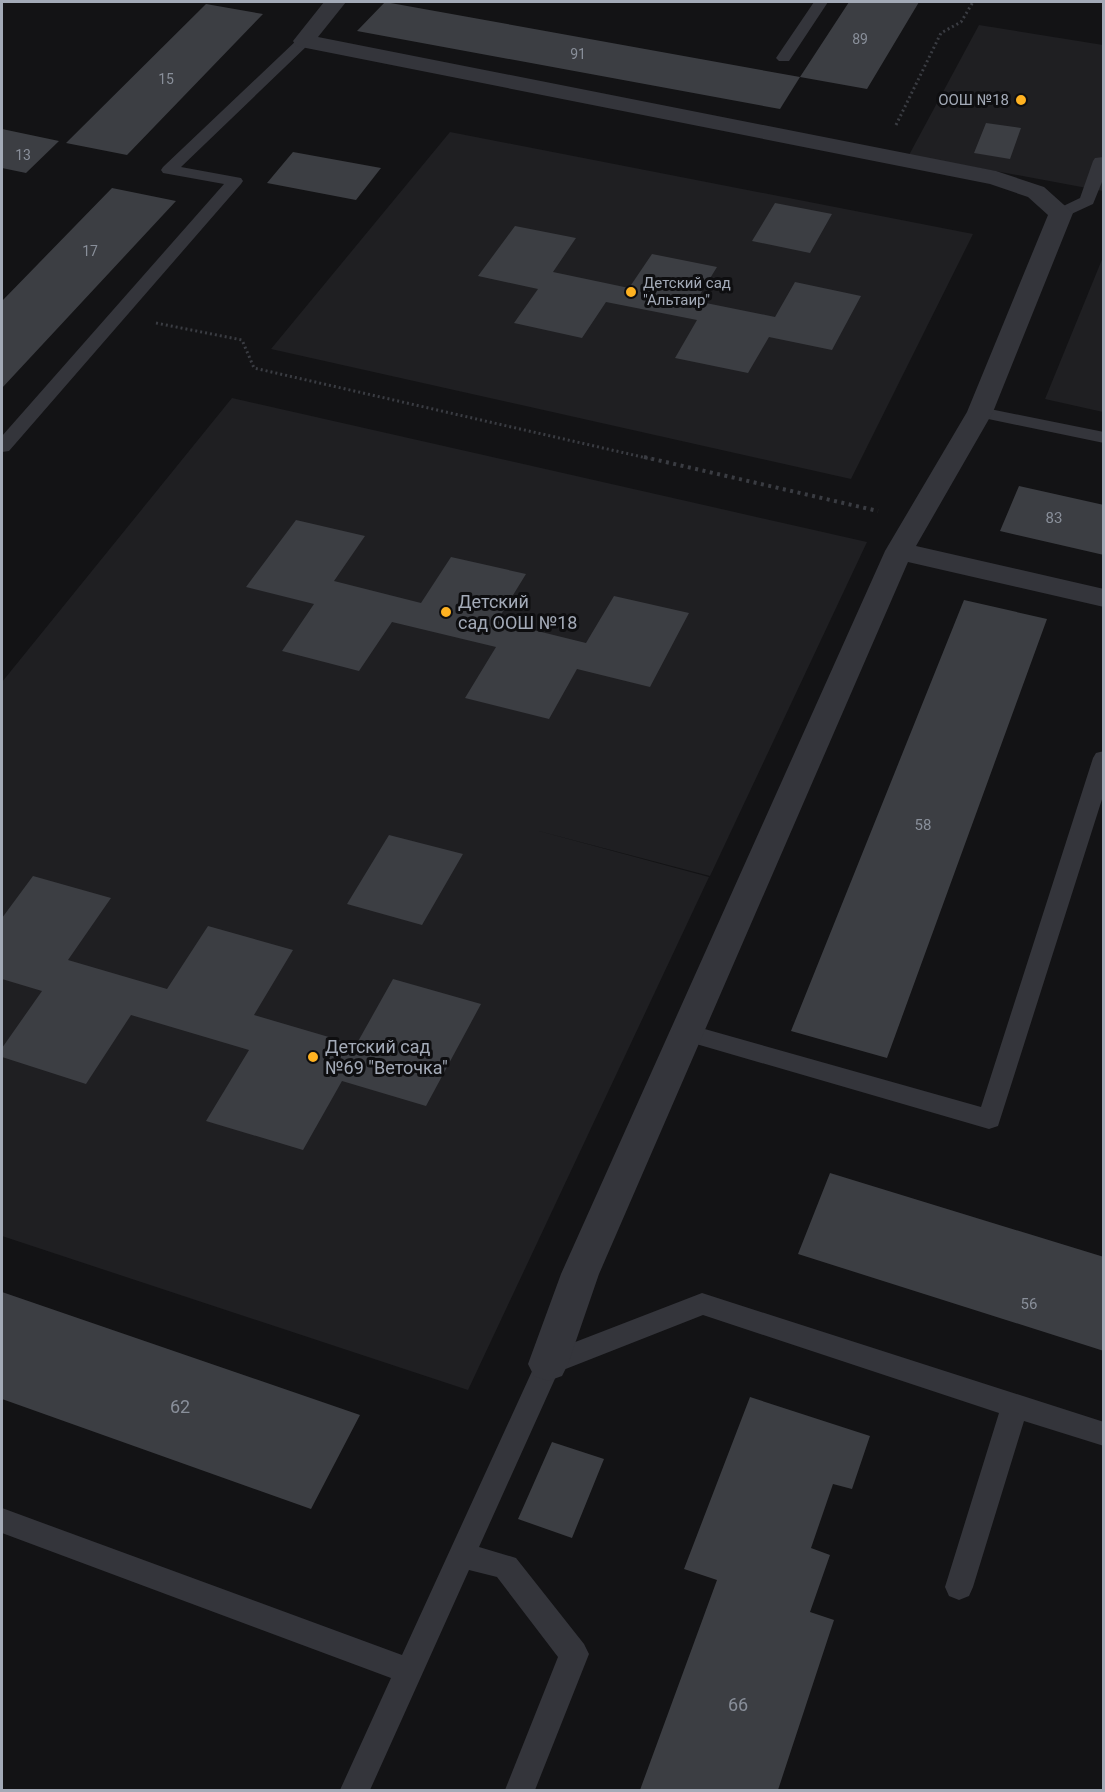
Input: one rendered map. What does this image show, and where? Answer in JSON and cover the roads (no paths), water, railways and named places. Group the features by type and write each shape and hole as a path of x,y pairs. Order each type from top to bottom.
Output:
{"street":[{"path":"335,2 304,41 996,178 1036,192 1061,213 980,412 899,551 580,1274 548,1364"},
{"path":"899,551 1104,598"}],"lane":[{"path":"784,58 821,2"},
{"path":"2,447 235,182 169,170 304,41"},
{"path":"1061,213 1087,201 1101,162"},
{"path":"980,412 1104,438"},
{"path":"687,1033 989,1119 1104,758"},
{"path":"355,1791 548,1364 702,1304 1104,1434"},
{"path":"959,1587 1015,1406"},
{"path":"2,1521 409,1671"},
{"path":"462,1555 506,1567 574,1654 520,1791"}],"place":[{"name":"ООШ №18","path":"1021,100"},
{"name":"Детский сад \"Альтаир\"","path":"631,292"},
{"name":"Детский сад ООШ №18","path":"446,612"},
{"name":"Детский сад №69 \"Веточка\"","path":"313,1057"}]}
